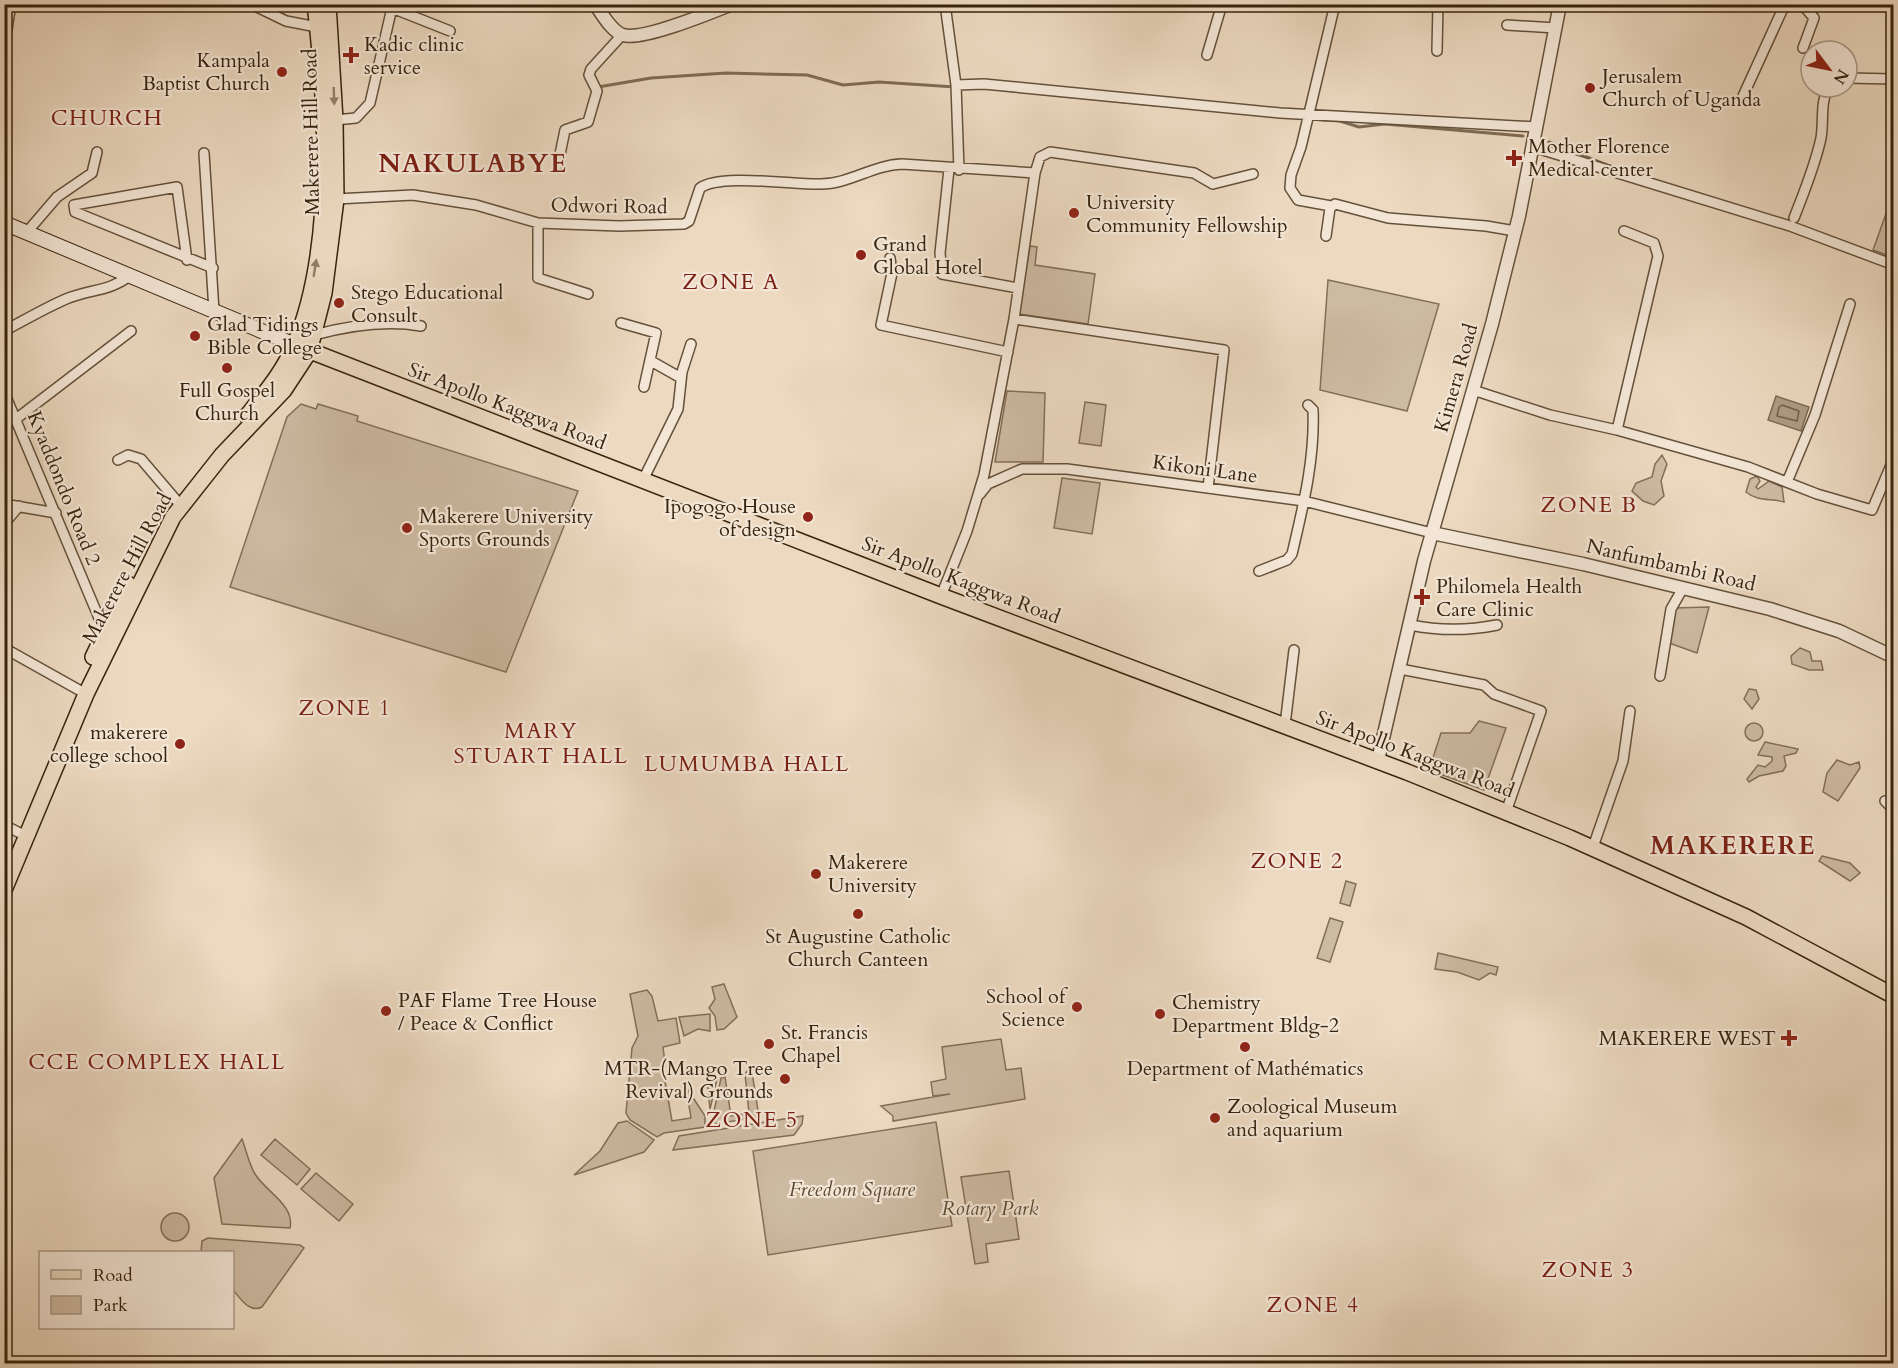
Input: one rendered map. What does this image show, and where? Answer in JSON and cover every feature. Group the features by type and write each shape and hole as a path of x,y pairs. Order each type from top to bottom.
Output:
{"main road":[{"name":"Makerere Hill Road","path":"4,870 104,630 176,500 279,375 295,345 315,273 323,207 323,121 315,4"},
{"name":"Makerere Hill Road","path":"4,890 86,694 173,517 222,455 284,390 309,352 324,293 336,199 336,120 328,4"},
{"name":"Sir Apollo Kaggwa Road","path":"4,223 309,352 941,596 1378,760 1593,847 1746,917 1893,996"}],"street":[{"path":"4,48 11,4"},
{"path":"251,4 286,21 317,27"},
{"path":"595,4 620,33"},
{"path":"558,164 565,130 588,122 597,91 589,75 591,69 620,33 651,32 732,4"},
{"path":"945,4 956,85 954,170 939,253 942,274 1018,288"},
{"path":"1207,55 1222,4"},
{"path":"1335,4 1290,188 1298,200 1337,205 1399,219 1486,225 1515,231"},
{"path":"1437,51 1438,4"},
{"name":"Kimera Road","path":"1378,760 1432,533 1515,231 1560,4"},
{"path":"1743,96 1785,4"},
{"path":"1802,4 1814,18 1806,39"},
{"path":"336,120 356,118 366,110 392,12 397,10 450,31"},
{"path":"1507,25 1556,28"},
{"path":"1859,78 1893,79"},
{"path":"956,85 984,84 1280,113 1536,127"},
{"path":"1794,218 1815,162 1821,134 1824,99"},
{"path":"1533,147 1790,226 1893,265"},
{"path":"27,232 57,197 92,173 97,152"},
{"path":"941,596 979,496 1014,319 1038,161 1047,152 1194,173 1214,184 1253,174"},
{"path":"204,153 214,311"},
{"name":"Odwori Road","path":"336,199 413,195 476,205 538,223 619,226 684,224 690,221 700,188 713,183 771,181 823,185 885,165 1035,173"},
{"path":"187,260 177,188 74,205 75,212 187,260 213,268"},
{"path":"1326,236 1331,206"},
{"path":"538,223 538,278 588,294"},
{"path":"1617,430 1658,256 1654,243 1624,231"},
{"path":"890,258 892,273 881,325 1008,352"},
{"path":"4,331 66,299 83,293 101,291 119,284 131,275"},
{"path":"1787,482 1815,415 1850,304"},
{"path":"1014,319 1224,350 1208,488"},
{"path":"621,323 656,333 644,387"},
{"path":"314,335 341,328 409,324 421,326"},
{"path":"16,419 131,331"},
{"path":"643,480 678,408 681,378 691,344"},
{"path":"651,362 681,378"},
{"path":"1473,390 1550,415 1617,430 1748,467 1817,495 1872,510 1893,458"},
{"name":"Kyaddondo Road 2","path":"4,392 104,630"},
{"path":"1259,571 1291,557 1304,501 1313,414 1308,405"},
{"path":"118,460 128,455 141,459 176,500"},
{"name":"Kikoni Lane","path":"979,496 988,484 997,479 1033,468 1067,469 1304,501 1432,533"},
{"path":"4,504 56,513"},
{"path":"4,524 19,506"},
{"name":"Nanfumbambi Road","path":"1432,533 1583,564 1807,620 1839,631 1893,657"},
{"path":"1660,676 1671,609 1683,588"},
{"path":"1410,625 1434,630 1467,631 1497,625"},
{"path":"4,648 79,690"},
{"path":"1285,725 1294,650"},
{"path":"1400,669 1484,686 1494,694 1541,711 1506,812"},
{"path":"1593,847 1623,761 1630,711"},
{"path":"1885,801 1893,810"},
{"path":"4,825 20,833"}],"green space":[{"path":"1887,211 1893,213 1893,257 1873,250"},
{"path":"1030,246 1037,247 1035,265 1095,274 1088,324 1019,314"},
{"path":"1328,280 1439,304 1407,411 1320,390"},
{"path":"1007,391 1045,393 1043,462 995,462"},
{"path":"1085,402 1106,405 1101,446 1079,443"},
{"name":"Makerere University Sports Grounds","path":"301,404 316,409 318,404 358,416 357,421 578,491 506,672 230,587 287,417"},
{"path":"1662,455 1667,464 1661,481 1664,496 1654,505 1643,501 1632,491 1636,483 1652,477 1655,464"},
{"path":"1757,476 1760,481 1756,487 1758,489 1769,481 1782,487 1784,502 1760,499 1746,492 1750,479"},
{"path":"1062,478 1100,483 1092,534 1054,528"},
{"path":"1709,607 1697,653 1669,643 1673,608"},
{"path":"1800,648 1810,652 1812,661 1821,661 1823,670 1809,670 1792,664 1791,656"},
{"path":"1749,689 1756,690 1759,699 1752,709 1744,699"},
{"path":"1479,721 1506,728 1484,790 1429,770 1441,733 1470,733"},
{"path":"1754,723 1760,726 1763,732 1760,738 1754,741 1748,738 1745,732 1748,726"},
{"path":"1765,742 1798,749 1796,753 1784,756 1786,766 1783,771 1759,776 1749,782 1747,779 1758,765 1765,767 1772,761 1772,757 1758,755"},
{"path":"1837,760 1850,765 1859,762 1860,768 1838,801 1823,792 1827,773"},
{"path":"1822,856 1850,863 1860,873 1850,881 1819,861"},
{"path":"1346,881 1356,884 1350,906 1340,903"},
{"path":"1330,918 1343,922 1330,962 1317,958"},
{"path":"1438,953 1498,967 1496,975 1490,973 1479,980 1457,972 1435,969"},
{"path":"724,984 737,1017 724,1029 717,1030 715,1016 709,1008 715,999 712,987"},
{"path":"647,990 652,996 658,1021 676,1018 680,1043 663,1047 665,1063 662,1064 672,1121 691,1118 686,1087 705,1116 705,1127 664,1133 657,1137 630,1120 626,1113 632,1048 638,1036 630,994"},
{"path":"710,1014 710,1031 698,1029 684,1036 679,1017"},
{"path":"1001,1039 1006,1070 1021,1068 1025,1099 893,1121 893,1116 881,1106 950,1094 933,1096 931,1082 946,1079 942,1047"},
{"path":"751,1066 759,1117 715,1124 713,1116 721,1078 725,1077 731,1116 749,1113 745,1074"},
{"path":"717,1079 710,1109 707,1082"},
{"path":"803,1116 802,1124 794,1135 673,1150 679,1136"},
{"path":"627,1121 654,1140 644,1152 574,1175 600,1151 618,1123"},
{"name":"Freedom Square","path":"936,1122 952,1226 768,1255 753,1151"},
{"path":"242,1139 255,1174 288,1212 290,1228 222,1224 214,1178"},
{"path":"275,1139 310,1169 297,1185 261,1155"},
{"name":"Rotary Park","path":"1009,1171 1019,1239 986,1244 988,1262 975,1264 961,1177"},
{"path":"316,1173 353,1204 339,1221 301,1189"},
{"path":"175,1213 185,1217 189,1227 185,1237 175,1241 165,1237 161,1227 165,1217"},
{"path":"208,1238 300,1245 304,1248 262,1307 253,1308 249,1307 234,1291 234,1251 201,1251 202,1241"}],"water":[{"path":"1776,396 1809,407 1801,431 1768,420"}],"waterway":[{"path":"598,87 651,78 726,73 807,75 843,85 879,82 955,87"},
{"path":"1003,90 1155,105"},
{"path":"1310,119 1340,121 1359,127 1385,124 1523,136"},
{"path":"1549,142 1612,167"}],"place":[{"name":"Kadic clinic service","path":"351,55"},
{"name":"Kampala Baptist Church","path":"282,72"},
{"name":"Jerusalem Church of Uganda","path":"1590,88"},
{"name":"Mother Florence Medical center","path":"1514,158"},
{"name":"University Community Fellowship","path":"1074,213"},
{"name":"Grand Global Hotel","path":"861,255"},
{"name":"Stego Educational Consult","path":"339,303"},
{"name":"Glad Tidings Bible College","path":"195,336"},
{"name":"Full Gospel Church","path":"227,368"},
{"name":"Ipogogo House of design","path":"808,517"},
{"name":"Makerere University Sports Grounds","path":"407,528"},
{"name":"Philomela Health Care Clinic","path":"1422,597"},
{"name":"makerere college school","path":"180,744"},
{"name":"Makerere University","path":"816,874"},
{"name":"St Augustine Catholic Church Canteen","path":"858,914"},
{"name":"School of Science","path":"1077,1007"},
{"name":"PAF Flame Tree House / Peace & Conflict","path":"386,1011"},
{"name":"Chemistry Department Bldg-2","path":"1160,1014"},
{"name":"MAKERERE WEST","path":"1789,1038"},
{"name":"St. Francis Chapel","path":"769,1044"},
{"name":"Department of Mathématics","path":"1245,1047"},
{"name":"MTR-(Mango Tree Revival) Grounds","path":"785,1079"},
{"name":"Zoological Museum and aquarium","path":"1215,1118"}],"district":[{"name":"CHURCH","path":"107,118"},
{"name":"NAKULABYE","path":"473,163"},
{"name":"ZONE A","path":"731,282"},
{"name":"ZONE B","path":"1589,505"},
{"name":"ZONE 1","path":"345,708"},
{"name":"MARY STUART HALL","path":"541,744"},
{"name":"LUMUMBA HALL","path":"747,764"},
{"name":"MAKERERE","path":"1733,845"},
{"name":"ZONE 2","path":"1297,861"},
{"name":"CCE COMPLEX HALL","path":"157,1062"},
{"name":"ZONE 5","path":"752,1120"},
{"name":"ZONE 3","path":"1588,1270"},
{"name":"ZONE 4","path":"1313,1305"}]}
